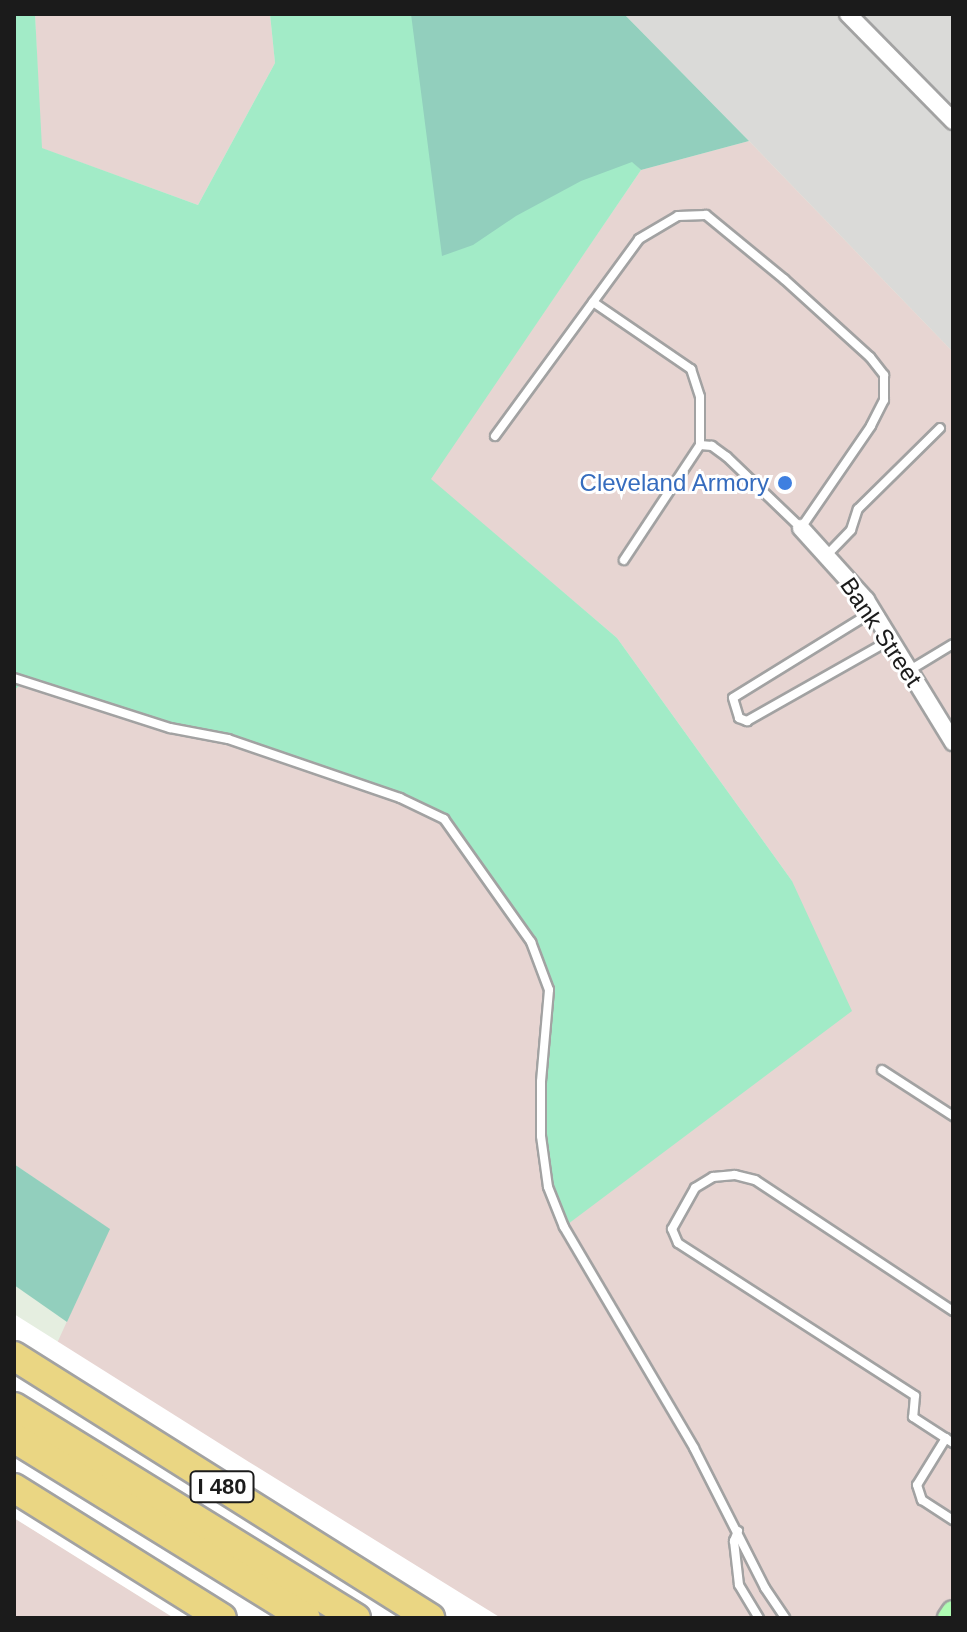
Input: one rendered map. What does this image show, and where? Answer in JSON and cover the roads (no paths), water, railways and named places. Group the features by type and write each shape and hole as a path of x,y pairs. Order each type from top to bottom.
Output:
{"highway":[{"name":"I 480","path":"14,1356 430,1618"},
{"path":"14,1407 356,1618"},
{"path":"14,1438 306,1618"},
{"path":"14,1488 222,1618"}],"main road":[{"path":"949,1618 953,1612"}],"street":[{"path":"848,14 953,121"},
{"name":"Bank Street","path":"801,528 873,611 953,742"}],"lane":[{"path":"495,436 639,239 678,216 706,215 784,279 870,357 884,375 884,400 871,426 801,528 727,457 712,446 700,445"},
{"path":"593,302 691,369 700,397 700,445 624,560"},
{"path":"826,556 851,530 858,509 940,428"},
{"path":"873,611 733,698 739,718 747,721 890,640"},
{"path":"909,671 953,644"},
{"path":"14,678 170,728 228,739 400,798 444,819 531,942 549,990 541,1082 541,1136 548,1187 564,1227 694,1448 765,1588 785,1618"},
{"path":"882,1070 953,1116"},
{"path":"953,1311 755,1180 735,1175 713,1177 695,1188 672,1229 678,1243 915,1396 913,1417 949,1440 917,1485 922,1500 953,1520"},
{"path":"738,1531 734,1541 739,1585 759,1618"}],"place":[{"name":"Cleveland Armory","path":"785,483"}]}
